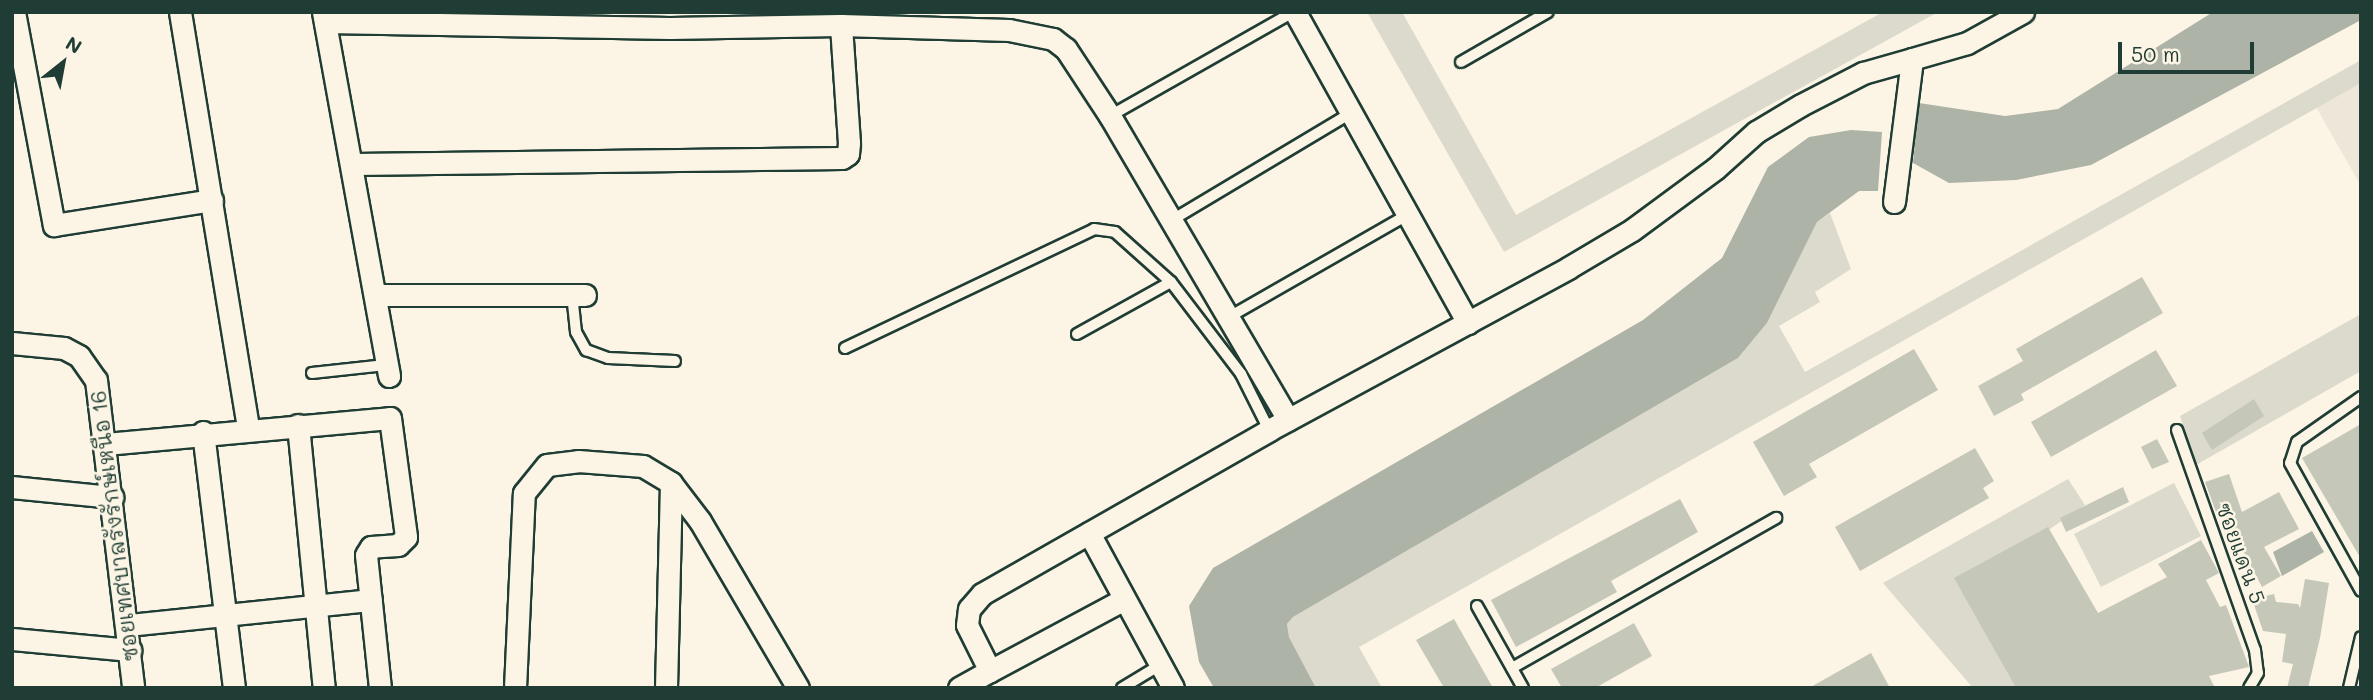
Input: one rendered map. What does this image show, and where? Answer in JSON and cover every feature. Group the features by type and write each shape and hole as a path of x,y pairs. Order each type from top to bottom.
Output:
{"street":[{"path":"14,12 54,225 212,200"},
{"path":"180,12 248,429"},
{"path":"1294,12 1468,323"},
{"path":"990,671 967,625 974,600 1269,430 1468,323 1632,230 1716,169 1756,132 1801,105 1863,73 1967,43 2023,12"},
{"path":"388,370 354,164 324,17 670,20 841,25 1012,21 1060,43 1110,116 1288,420"},
{"path":"354,164 842,158 848,154 849,142 841,25"},
{"path":"1894,202 1912,59"},
{"path":"375,295 578,295"},
{"name":"ซอยเทศบาลรังรักษ์เหนือ 16","path":"12,342 64,348 79,356 96,380 113,497 133,688"},
{"path":"105,444 203,432 392,420 406,537 398,545 367,551 380,688"},
{"path":"298,425 324,688"},
{"path":"203,432 234,688"},
{"path":"516,688 524,493 547,465 578,461 643,466 671,483 700,521 797,688"},
{"path":"666,688 671,483"},
{"path":"12,487 113,497"},
{"path":"1089,533 1173,688"},
{"path":"959,688 1125,598"},
{"path":"128,625 371,600"},
{"path":"12,639 130,650"}],"lane":[{"path":"1110,116 1294,12"},
{"path":"1461,62 1548,12"},
{"path":"1172,220 1351,113"},
{"path":"1229,317 1408,215"},
{"path":"845,348 1094,229 1115,232 1171,282 1241,374 1269,430"},
{"path":"1077,334 1171,282"},
{"path":"578,295 576,332 586,350 608,358 674,361"},
{"path":"312,373 388,370"},
{"path":"2361,397 2297,442 2290,463 2361,591"},
{"name":"ซอยแดน 5","path":"2177,430 2255,650 2258,673 2249,688"},
{"path":"1512,668 1776,518"},
{"path":"1477,606 1523,688"},
{"path":"2348,688 2361,637"},
{"path":"1122,688 1160,665"}],"shaded area":[{"path":"1367,12 1402,12 1516,215 1883,12 1938,12 1504,252"},
{"path":"2213,12 2361,12 2361,20 2091,165 2016,180 1949,183 1913,163 1919,103 2005,116 2058,109"},
{"path":"2361,60 2361,83 1359,647 1382,688 1316,688 1289,637 1287,624 1293,617 1738,358 1767,323 1817,222 1830,213 1851,269 1815,292 1820,302 1779,326 1805,372"},
{"path":"2361,83 2361,186 2316,107"},
{"path":"1851,130 1882,132 1878,191 1859,191 1817,222 1767,323 1738,358 1293,617 1287,624 1289,637 1316,688 1214,688 1199,662 1189,606 1213,568 1643,320 1722,258 1768,167 1809,137"},
{"path":"2361,314 2361,371 2196,465 2180,416"},
{"path":"2068,479 2085,505 1965,587 1965,596 2016,688 1973,688 1883,583"},
{"path":"2174,483 2201,536 2101,587 2074,534"},
{"path":"2312,531 2324,552 2282,576 2273,552"}],"building":[{"path":"2142,277 2163,313 2021,394 2024,400 1994,416 1978,386 2023,361 2016,349"},
{"path":"1914,349 1938,390 1809,464 1817,477 1784,496 1753,442"},
{"path":"2156,350 2177,386 2051,457 2031,422"},
{"path":"2254,399 2264,416 2212,450 2202,433"},
{"path":"2361,424 2361,559 2302,458"},
{"path":"2157,439 2169,462 2152,469 2141,447"},
{"path":"1975,448 1994,481 1983,488 1989,498 1860,571 1835,527"},
{"path":"2229,474 2242,512 2279,492 2299,529 2264,547 2281,576 2262,587 2222,510 2216,512 2205,482"},
{"path":"2123,487 2129,502 2066,532 2060,518"},
{"path":"1680,499 1698,532 1611,581 1617,592 1516,647 1491,600"},
{"path":"2048,527 2098,613 2167,577 2158,564 2201,540 2219,573 2206,580 2220,607 2226,605 2249,667 2209,676 2215,688 2016,688 1954,578"},
{"path":"2305,579 2329,583 2320,638 2308,688 2287,688 2293,664 2282,662 2286,634 2263,631 2252,599 2274,594 2276,602 2298,604 2300,608"},
{"path":"1454,619 1493,688 1444,688 1416,640"},
{"path":"1634,623 1652,656 1595,688 1562,688 1551,669"},
{"path":"1871,653 1890,688 1809,688"}]}
